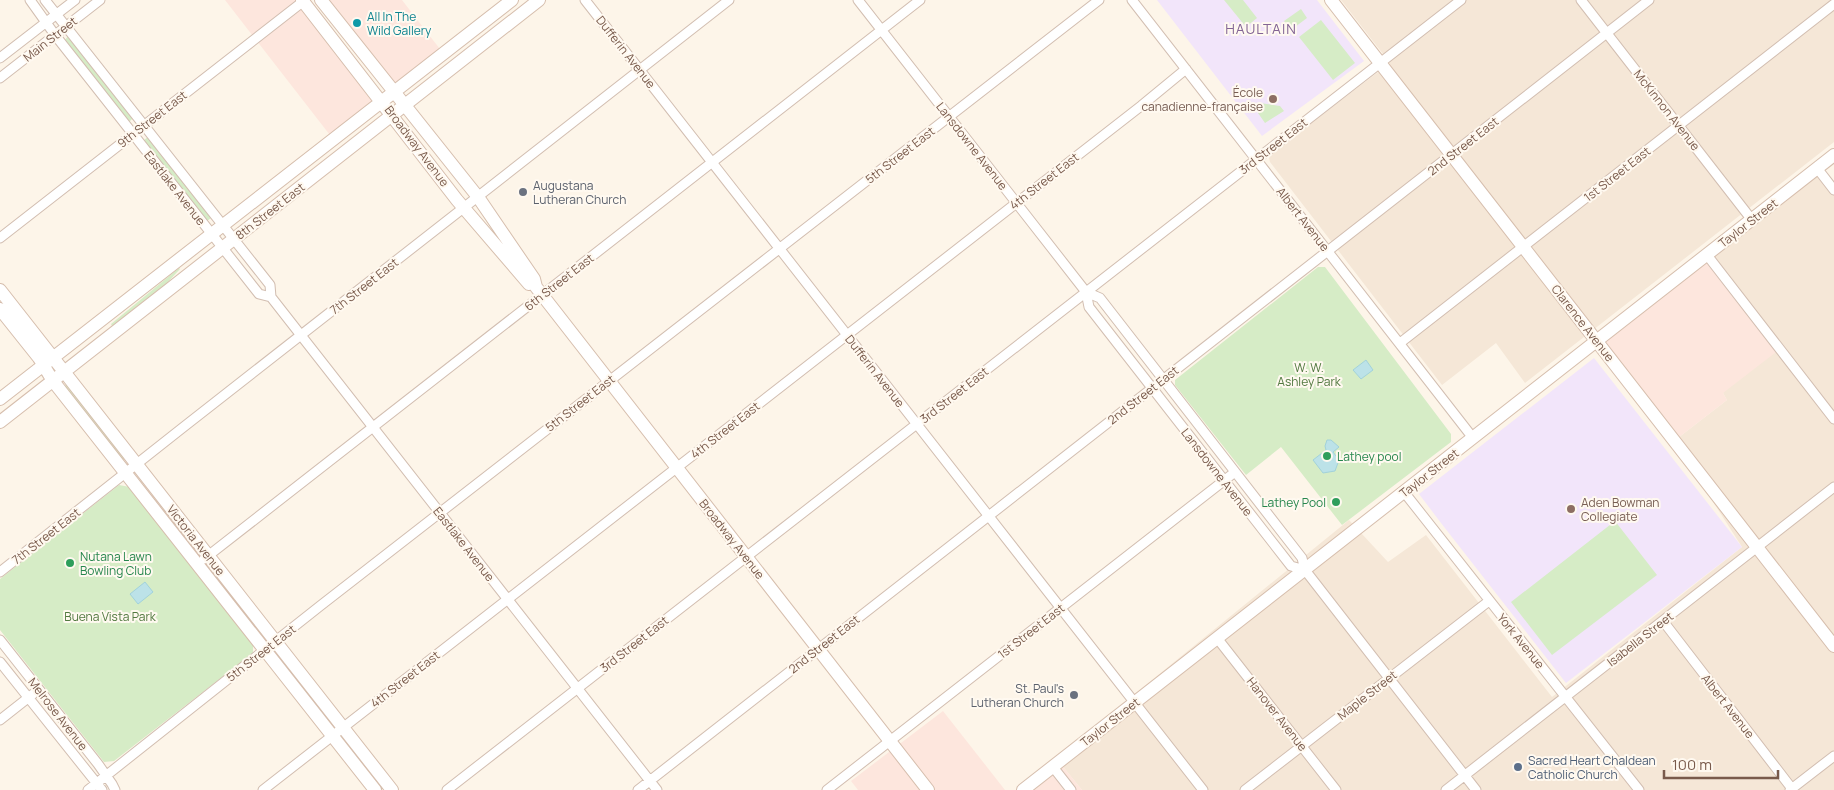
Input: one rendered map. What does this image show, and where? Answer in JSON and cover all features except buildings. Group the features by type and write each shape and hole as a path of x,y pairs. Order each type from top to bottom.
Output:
{"main road":[{"name":"Broadway Avenue","path":"303,0 464,208 528,284 539,291"},
{"name":"Broadway Avenue","path":"321,0 478,197 534,279 539,291 928,790"},
{"name":"8th Street East","path":"0,400 512,0"},
{"name":"8th Street East","path":"0,422 539,0"},
{"name":"Clarence Avenue","path":"1331,0 1834,646"},
{"name":"Taylor Street","path":"1023,790 1834,155"},
{"name":"Victoria Avenue","path":"0,290 48,362 53,381 208,556 276,642 375,790"},
{"name":"Victoria Avenue","path":"0,309 48,362 64,372 198,564 265,650 392,790"}],"street":[{"name":"Eastlake Avenue","path":"30,0 55,35 259,294 271,297"},
{"name":"Eastlake Avenue","path":"45,0 270,286 271,297 301,336 657,790"},
{"name":"Main Street","path":"0,58 75,0"},
{"name":"Main Street","path":"0,78 100,0"},
{"name":"9th Street East","path":"0,238 303,0"},
{"name":"Dufferin Avenue","path":"585,0 1203,790"},
{"name":"7th Street East","path":"0,572 729,0"},
{"name":"Lansdowne Avenue","path":"858,0 1086,292 1089,307 1291,566 1305,570"},
{"name":"6th Street East","path":"198,564 372,427 539,291 712,162 920,0"},
{"name":"5th Street East","path":"88,790 99,787 107,776 265,650 1099,0"},
{"name":"Albert Avenue","path":"1132,0 1473,438"},
{"name":"3rd Street East","path":"447,790 1460,0"},
{"name":"McKinnon Avenue","path":"1581,0 1752,220"},
{"name":"2nd Street East","path":"638,790 1649,0"},
{"name":"1st Street East","path":"1400,343 1834,4"},
{"name":"4th Street East","path":"263,790 1186,69"},
{"path":"1817,168 1834,190"},
{"path":"1707,255 1834,419"},
{"name":"Lansdowne Avenue","path":"1086,292 1100,298 1302,558 1305,570 1476,790"},
{"name":"1st Street East","path":"827,790 1235,472"},
{"name":"Isabella Street","path":"1446,790 1834,487"},
{"name":"York Avenue","path":"1404,492 1639,790"},
{"name":"Maple Street","path":"1246,790 1489,601"},
{"name":"Albert Avenue","path":"1663,621 1791,789"},
{"name":"Hanover Avenue","path":"1217,638 1336,790"},
{"name":"Melrose Avenue","path":"0,640 107,776 115,790"},
{"name":"Melrose Avenue","path":"0,662 99,787"},
{"path":"0,720 39,690"},
{"path":"1791,789 1834,756"},
{"path":"1053,767 1071,790"}],"shaded area":[{"path":"225,0 302,0 382,101 333,139"},
{"path":"321,0 402,0 443,53 394,91"},
{"name":"École canadienne-française","path":"1157,0 1317,0 1364,61 1262,136"},
{"path":"1341,0 1834,0 1834,142 1525,383 1496,343 1442,385 1270,162 1269,158 1273,152 1390,63"},
{"path":"1817,168 1834,189 1834,790 1082,790 1056,758 1349,520 1388,562 1426,535 1552,697 1742,547 1674,441 1727,400 1723,393 1707,255"},
{"path":"1707,255 1780,349 1723,393 1727,400 1674,441 1603,343"},
{"name":"Aden Bowman Collegiate","path":"1594,358 1742,547 1566,683 1419,494"},
{"path":"943,711 1005,790 858,790 851,781"},
{"path":"1056,758 1082,790 1016,790"}],"green space":[{"path":"1224,0 1243,0 1257,18 1246,27"},
{"path":"1301,9 1307,18 1291,30 1284,21"},
{"path":"1321,20 1355,63 1333,80 1299,37"},
{"path":"69,35 134,117 129,122 64,41"},
{"path":"1260,103 1280,106 1284,111 1265,123 1258,113"},
{"path":"149,136 211,218 207,221 205,221 143,141"},
{"name":"W. W. Ashley Park","path":"1318,267 1325,267 1451,434 1451,442 1342,525 1281,447 1246,475 1175,385 1175,380"},
{"path":"179,268 167,283 112,326 111,324"},
{"path":"66,385 117,444 126,457 122,461 63,387"},
{"name":"Buena Vista Park","path":"119,485 130,487 253,644 253,653 114,761 104,762 0,630 0,579"},
{"path":"1615,521 1657,575 1552,655 1511,602"}],"water":[{"path":"1366,360 1373,370 1361,379 1353,370"},
{"name":"Lathey pool","path":"1327,440 1331,440 1339,447 1333,452 1339,460 1335,471 1323,473 1313,460 1326,450"},
{"path":"145,582 153,592 138,604 130,594"}],"place":[{"name":"All In The Wild Gallery","path":"357,23"},
{"name":"École canadienne-française","path":"1273,99"},
{"name":"Augustana Lutheran Church","path":"523,192"},
{"name":"Lathey pool","path":"1327,456"},
{"name":"Lathey Pool","path":"1336,502"},
{"name":"Aden Bowman Collegiate","path":"1571,509"},
{"name":"Nutana Lawn Bowling Club","path":"70,563"},
{"name":"St. Paul's Lutheran Church","path":"1074,695"},
{"name":"Sacred Heart Chaldean Catholic Church","path":"1518,767"}],"district":[{"name":"HAULTAIN","path":"1261,28"}]}
